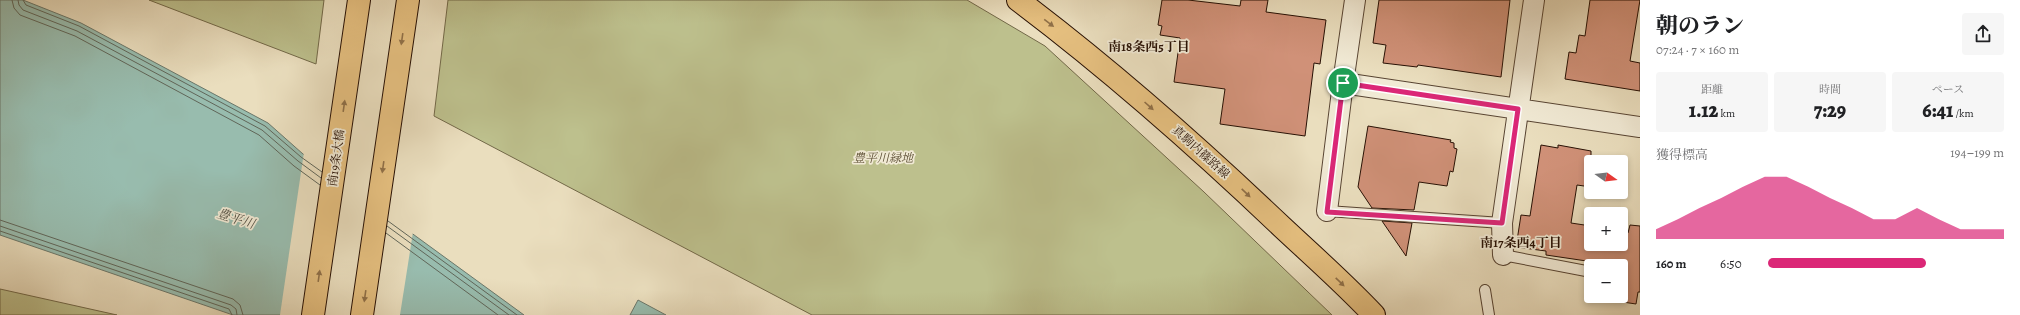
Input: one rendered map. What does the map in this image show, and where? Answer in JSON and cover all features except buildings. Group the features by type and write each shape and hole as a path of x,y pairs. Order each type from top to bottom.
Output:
{"main road":[{"name":"南19条大橋","path":"314,315 359,0"},
{"path":"362,315 408,0"},
{"name":"真駒内篠路線","path":"1018,0 1070,40 1146,103 1238,185 1374,315"}],"street":[{"path":"1327,212 1355,0"},
{"path":"1503,255 1502,223 1534,0"},
{"path":"1343,83 1640,127"}],"lane":[{"path":"1327,212 1502,223"},
{"path":"1503,255 1584,271"},
{"path":"1485,290 1489,315"}],"green space":[{"path":"149,0 324,0 316,64"},
{"name":"豊平川緑地","path":"448,0 967,0 1045,46 1204,192 1332,315 812,315 434,116"},
{"path":"0,289 117,315 0,315"}],"water":[{"name":"豊平川","path":"0,0 23,0 81,23 268,123 303,154 524,315 233,315 0,235"},
{"path":"638,300 666,315 630,315"}],"pier":[{"path":"304,152 413,232 400,315 280,315"}],"district":[{"name":"南18条西5丁目","path":"1149,46"},
{"name":"南17条西4丁目","path":"1521,242"}],"route":[{"path":"1343,83 1518,109 1502,223 1327,212 1343,83"}]}
